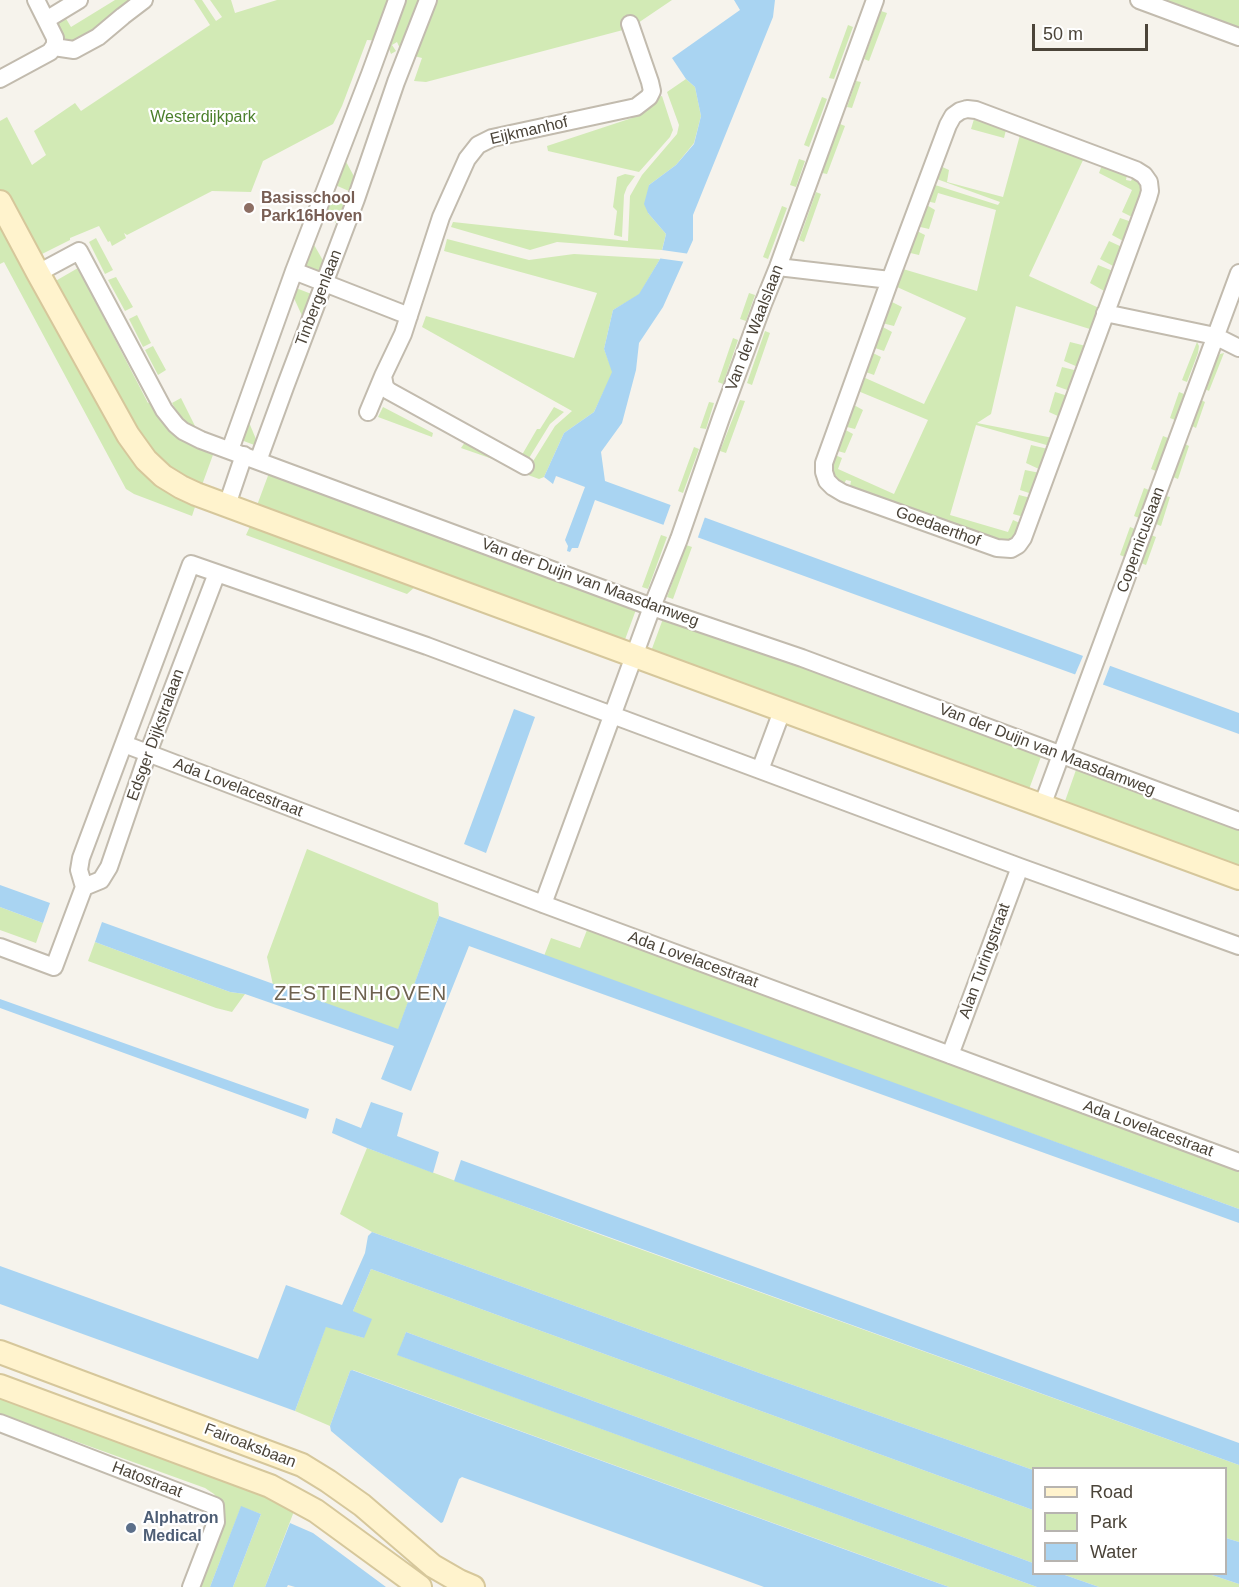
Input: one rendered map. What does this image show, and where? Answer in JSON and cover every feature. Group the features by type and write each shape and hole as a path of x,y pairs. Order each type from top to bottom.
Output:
{"street":[{"path":"0,79 50,52 54,47 55,38 36,0"},
{"path":"46,20 80,0"},
{"path":"54,47 74,51 98,37 144,0"},
{"name":"Tinbergenlaan","path":"227,505 244,456 294,271 397,0"},
{"name":"Tinbergenlaan","path":"244,456 285,387 428,0"},
{"name":"Van der Waalslaan","path":"543,904 652,607 680,539 728,398 875,0"},
{"path":"1139,0 1239,37"},
{"name":"Eijkmanhof","path":"368,412 403,334 441,217 467,159 478,145 492,138 636,107 649,97 652,91 650,82 630,24"},
{"name":"Goedaerthof","path":"976,110 1144,175 1149,182 1150,191 1105,313 1023,538 1018,545 1011,549 1004,549 843,493 827,481 824,463 948,125 953,116 960,111 976,110"},
{"path":"0,202 128,435 146,460 163,476 181,487 1239,878"},
{"name":"Van der Duijn van Maasdamweg","path":"38,273 79,251 169,419 183,431 244,456 652,607 802,658 1239,821"},
{"path":"778,267 890,280"},
{"path":"294,271 409,316"},
{"name":"Copernicuslaan","path":"1042,806 1239,273"},
{"path":"1105,313 1215,336 1239,348"},
{"path":"383,376 385,387 389,391 525,466"},
{"name":"Edsger Dijkstralaan","path":"0,946 54,967 84,887 79,870 81,858 191,564 217,573 148,753 109,867 101,880 84,887"},
{"path":"217,573 427,646 1239,946"},
{"path":"760,770 782,711"},
{"name":"Ada Lovelacestraat","path":"124,744 543,904 1239,1162"},
{"name":"Alan Turingstraat","path":"950,1055 1020,867"},
{"name":"Fairoaksbaan","path":"0,1352 302,1465 362,1504 433,1566 473,1587"},
{"name":"Fairoaksbaan","path":"0,1386 270,1486 316,1511 420,1587"},
{"name":"Hatostraat","path":"0,1423 214,1506 216,1522 191,1587"}],"green space":[{"path":"115,0 134,0 99,28 75,43 67,42 58,26 59,20 65,17 71,27"},
{"name":"Westerdijkpark","path":"194,0 202,0 216,21 222,17 210,0 231,0 235,13 277,0 672,0 638,23 623,30 426,82 414,81 422,58 402,53 397,42 392,45 396,51 391,54 386,41 367,40 333,124 263,161 251,192 212,191 127,235 124,233 126,238 112,246 99,226 70,238 42,254 34,251 16,258 111,420 196,504 192,516 126,489 4,262 0,264 0,121 7,117 32,165 46,155 34,131 75,103 81,111 210,25"},
{"path":"1162,0 1239,0 1239,28 1226,23"},
{"path":"881,11 887,13 869,61 864,59"},
{"path":"848,25 853,27 834,79 829,78"},
{"path":"686,79 695,87 701,116 694,143 676,165 649,185 648,213 666,234 662,250 557,242 530,250 451,227 453,222 628,241 630,196 642,175 677,134 679,125 667,92"},
{"path":"856,81 861,82 852,108 847,107"},
{"path":"662,96 673,130 670,137 639,172 548,151 547,146 632,118 645,109 651,99"},
{"path":"822,97 827,99 809,147 804,145"},
{"path":"974,119 1006,130 1004,138 971,129"},
{"path":"840,124 845,126 827,174 822,173"},
{"path":"1020,135 1084,158 1029,276 1099,308 1093,330 1016,306 991,414 977,423 1053,438 1050,446 976,425 950,515 1008,532 1013,520 1022,524 1016,539 1006,544 850,486 851,481 846,480 844,484 831,479 833,454 842,458 838,469 894,494 928,420 858,391 863,377 924,404 966,318 897,287 903,269 977,291 996,210 938,193 935,203 926,201 932,184 998,205 1000,202 934,178 938,165 949,170 947,182 1003,197"},
{"path":"344,158 356,180 351,192 333,184"},
{"path":"799,159 805,161 796,187 790,185"},
{"path":"1102,165 1127,175 1126,180 1131,181 1133,176 1141,180 1145,188 1134,218 1122,212 1132,190 1099,173"},
{"path":"625,174 635,176 624,195 622,237 614,235 617,211 613,207 617,177"},
{"path":"816,192 821,194 804,242 799,240"},
{"path":"331,194 348,200 338,227 326,206"},
{"path":"925,204 935,210 929,229 916,226"},
{"path":"782,206 787,208 768,259 763,257"},
{"path":"1120,218 1132,222 1125,242 1112,235"},
{"path":"915,230 925,235 919,255 906,252"},
{"path":"96,238 113,270 105,274 89,242"},
{"path":"447,239 529,260 574,254 660,259 639,295 613,310 604,349 613,372 594,412 564,433 544,477 539,479 520,472 532,463 555,426 572,411 422,327 426,316 574,358 597,293 444,251"},
{"path":"1109,241 1122,247 1115,267 1100,259"},
{"path":"313,243 325,264 322,271 317,274 307,270 305,264"},
{"path":"1098,265 1113,271 1106,292 1090,283"},
{"path":"78,268 148,403 150,402 154,409 214,452 202,485 172,473 143,443 52,283"},
{"path":"116,277 133,307 125,311 108,280"},
{"path":"296,288 314,295 304,320 293,296"},
{"path":"749,293 755,295 746,321 740,319"},
{"path":"890,301 902,307 894,326 882,323"},
{"path":"137,315 151,343 143,347 129,319"},
{"path":"881,326 892,332 884,351 872,347"},
{"path":"765,331 770,333 752,385 747,383"},
{"path":"733,338 738,340 723,384 718,382"},
{"path":"1070,342 1086,346 1078,367 1064,361"},
{"path":"1197,342 1198,353 1187,382 1182,380"},
{"path":"153,346 166,370 158,375 145,350"},
{"path":"871,352 881,357 874,375 863,371"},
{"path":"1224,353 1209,391 1205,389 1216,360 1220,354"},
{"path":"1062,367 1078,371 1070,391 1056,386"},
{"path":"1055,392 1068,396 1060,417 1049,412"},
{"path":"1179,392 1184,394 1175,420 1170,418"},
{"path":"181,398 195,430 181,419 172,403"},
{"path":"740,400 745,401 726,453 720,451"},
{"path":"1201,400 1205,402 1196,428 1192,426"},
{"path":"709,402 714,403 706,429 700,428"},
{"path":"852,404 863,410 855,429 843,426"},
{"path":"383,407 433,433 432,437 378,417"},
{"path":"554,407 564,412 550,424 526,463 519,460 537,429 540,429"},
{"path":"248,420 258,444 257,446 241,440"},
{"path":"842,428 853,434 845,453 834,450"},
{"path":"1163,436 1168,438 1156,471 1151,469"},
{"path":"467,439 504,463 461,448"},
{"path":"1185,444 1189,446 1178,479 1173,477"},
{"path":"1031,445 1048,449 1041,470 1026,463"},
{"path":"694,447 699,449 683,493 678,491"},
{"path":"1025,470 1040,473 1032,494 1020,490"},
{"path":"269,473 637,607 623,645 256,508"},
{"path":"1144,488 1149,490 1139,518 1134,516"},
{"path":"1019,495 1031,498 1024,517 1013,514"},
{"path":"1166,496 1170,497 1161,526 1156,524"},
{"path":"251,524 416,586 407,594 246,535"},
{"path":"1130,527 1135,529 1125,557 1120,555"},
{"path":"661,535 667,537 648,589 642,587"},
{"path":"1151,535 1156,537 1146,565 1141,563"},
{"path":"686,545 692,547 673,599 667,597"},
{"path":"664,616 1042,754 1028,792 650,654"},
{"path":"1077,767 1239,826 1239,869 1064,804"},
{"path":"307,849 438,903 439,916 398,1030 273,985 267,957"},
{"path":"0,907 43,923 36,943 0,930"},
{"path":"587,930 1239,1169 1239,1209 544,956 551,938 580,948"},
{"path":"95,942 230,992 245,994 232,1012 216,1008 88,961"},
{"path":"367,1148 601,1235 1239,1465 1239,1542 1227,1538 1227,1467 1032,1467 1032,1470 372,1232 340,1214"},
{"path":"371,1269 1032,1510 1032,1563 406,1332 398,1355 1037,1587 949,1587 353,1370 350,1371 330,1426 295,1411 326,1326 364,1338 353,1311"},
{"path":"0,1393 296,1506 265,1587 233,1587 261,1514 241,1507 210,1587 198,1587 221,1504 214,1494 205,1488 0,1414"},
{"path":"1065,1575 1212,1575 1239,1584 1239,1587 1099,1587"}],"water":[{"path":"734,0 775,0 773,17 693,215 693,240 663,307 639,343 636,370 622,423 601,452 605,481 1239,713 1239,734 595,500 578,548 567,551 568,546 565,540 585,487 556,476 553,484 544,477 564,433 594,412 612,372 604,349 613,310 639,294 660,259 666,234 648,213 644,204 649,185 676,165 694,144 701,116 695,87 686,79 672,58 740,10"},
{"path":"514,709 535,717 486,853 464,844"},
{"path":"0,885 50,903 43,923 0,907"},
{"path":"439,916 1239,1209 1239,1223 469,946 411,1091 381,1079 394,1046 245,994 230,992 95,942 102,922 398,1029"},
{"path":"0,999 309,1109 306,1119 0,1008"},
{"path":"371,1102 403,1113 397,1136 439,1152 433,1173 332,1133 336,1118 361,1128"},
{"path":"461,1160 1239,1443 1239,1465 454,1181"},
{"path":"372,1232 1032,1470 1032,1510 371,1269 353,1311 372,1319 364,1338 326,1327 295,1411 0,1304 0,1266 258,1359 286,1285 342,1305 365,1253 368,1236"},
{"path":"406,1332 1032,1563 1032,1575 1065,1575 1099,1587 1037,1587 397,1355"},
{"path":"352,1370 949,1587 764,1587 462,1477 459,1479 441,1523 331,1431 330,1426"},
{"path":"241,1506 261,1514 233,1587 210,1587"},
{"path":"290,1523 313,1533 386,1587 295,1587 288,1585 287,1587 265,1587"},
{"path":"1227,1538 1239,1542 1239,1584 1212,1575 1227,1575"}],"pier":[{"path":"659,250 690,254 686,262 657,258"},
{"path":"670,502 707,515 697,540 662,527"},
{"path":"1082,652 1113,664 1110,666 1102,687 1074,677 1083,656"}],"place":[{"name":"Basisschool Park16Hoven","path":"249,208"},
{"name":"Alphatron Medical","path":"131,1528"}],"district":[{"name":"ZESTIENHOVEN","path":"361,994"}]}
